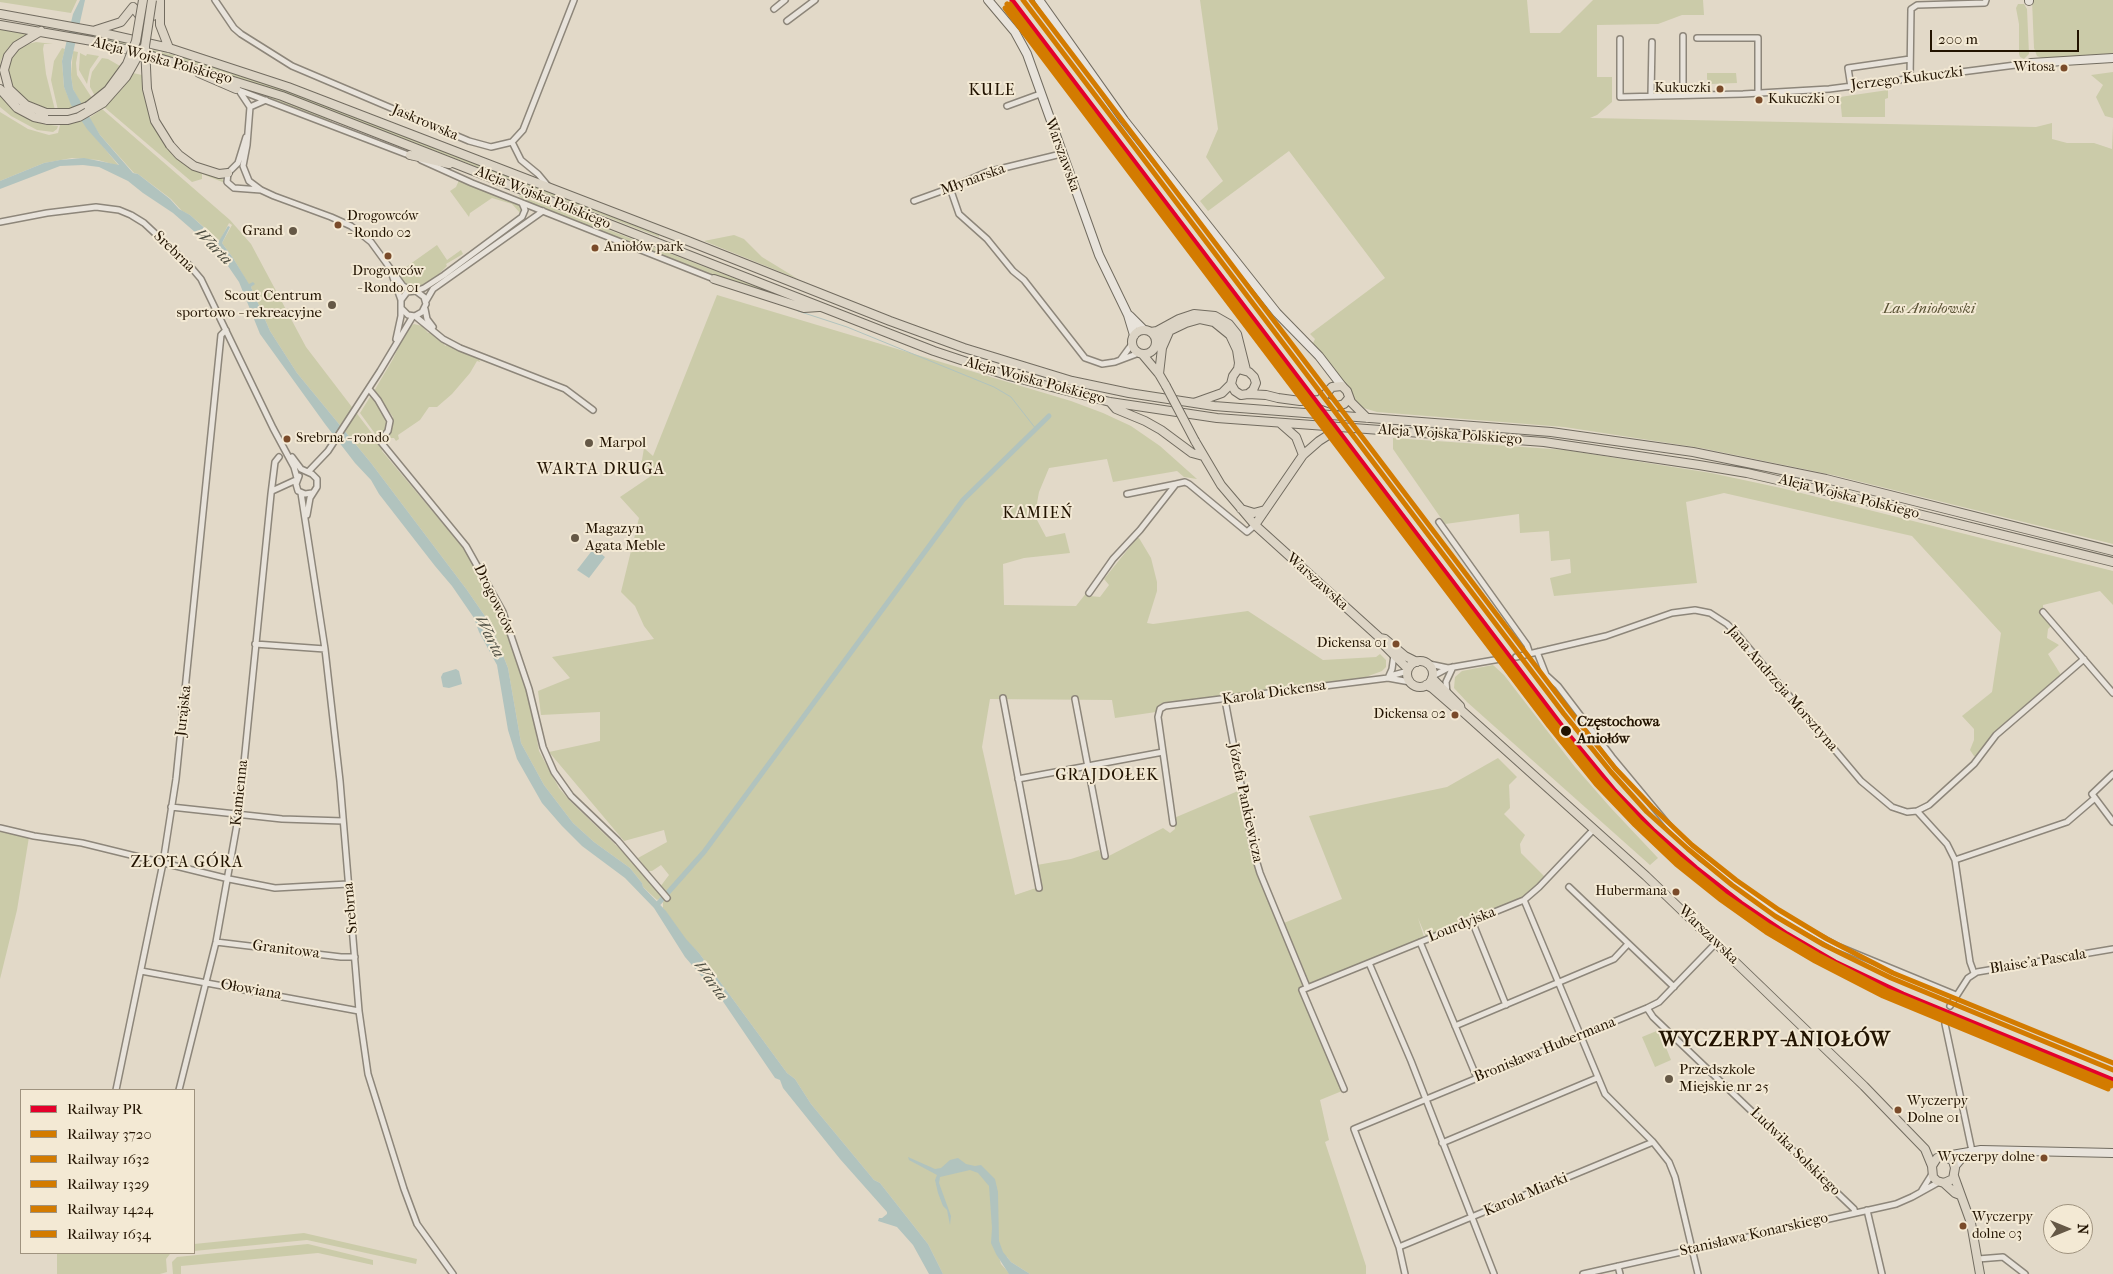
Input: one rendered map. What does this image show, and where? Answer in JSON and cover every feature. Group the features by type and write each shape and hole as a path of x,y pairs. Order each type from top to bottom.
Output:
{"main road":[{"path":"41,32 13,49 6,59 4,74 8,89 19,101 47,117 80,109 97,100 114,83 126,64 136,41 144,0"},
{"path":"152,0 145,46 149,103 158,128 179,155 194,166 219,174 231,171"},
{"path":"94,31 121,22 133,3 140,15 148,18 155,15 160,4"},
{"path":"160,4 160,25 168,48"},
{"name":"Aleja Wojska Polskiego","path":"0,14 94,31 168,48 288,87 964,348 1072,381 1192,404 1551,432 1710,455 1878,492 2113,551"},
{"name":"Aleja Wojska Polskiego","path":"0,25 92,42 184,65 314,108 971,364 1110,402 1217,418 1578,446 1747,473 2113,562"},
{"path":"0,88 17,108 34,117 68,120 79,117 103,103 126,77 145,46"},
{"path":"184,65 212,80 236,89"},
{"path":"410,155 465,167"},
{"path":"714,279 804,308 821,307"},
{"path":"1237,372 1239,363 1237,350 1230,335 1220,325 1206,320 1193,320 1163,334 1157,341 1154,350 1141,354 1132,344 1134,335 1148,331 1158,331 1179,319 1194,314 1215,316 1229,324 1236,334 1246,370 1254,377 1256,384 1266,395"},
{"path":"1148,331 1157,341"},
{"path":"1159,371 1162,348 1169,332"},
{"name":"Warszawska","path":"1154,350 1159,371 1203,456 1221,485 1240,509 1255,525 1380,638 1416,662"},
{"name":"Warszawska","path":"1141,354 1159,371"},
{"path":"1246,370 1237,372 1232,376 1232,388 1238,393 1266,395 1300,401 1320,400 1342,406 1349,398"},
{"path":"1192,404 1222,393 1231,384"},
{"path":"1248,394 1256,384"},
{"path":"1320,400 1329,390 1337,385 1342,386 1348,390 1349,398 1367,418"},
{"path":"1329,390 1328,397 1330,402"},
{"path":"1110,402 1116,409 1145,421 1192,452 1203,456"},
{"path":"1280,423 1296,438 1303,456"},
{"path":"1255,525 1303,456 1319,440 1341,427"},
{"path":"1240,509 1254,513 1265,510"},
{"name":"Warszawska","path":"1380,638 1382,643 1408,670"},
{"path":"1416,662 1426,662 1429,664 1433,677 1426,686 1419,686 1410,682 1408,670 1416,662"},
{"name":"Warszawska","path":"1433,677 1460,706 1461,710 1594,829 1716,943 1894,1116 1925,1149 1932,1170"},
{"name":"Warszawska","path":"1426,686 1432,688 1457,710 1461,710"},
{"name":"Warszawska","path":"1925,1149 1945,1156"},
{"path":"1960,1195 1955,1194 1941,1183 1932,1170 1935,1160 1945,1156 1954,1161 1954,1176 1971,1223 1980,1274"},
{"path":"1941,1183 1950,1181 1954,1176"}],"street":[{"name":"Jaskrowska","path":"216,0 234,28 241,34 296,68 480,145 497,147 512,142"},
{"path":"548,187 538,174 522,160 512,142 523,130 530,117 574,0"},
{"path":"774,9 785,0"},
{"path":"787,21 815,0"},
{"name":"Warszawska","path":"988,0 1019,39 1026,54 1099,255 1128,315 1134,335"},
{"path":"1910,79 1911,9 1917,4 1985,3 1986,0"},
{"path":"1041,2 1124,120 1277,313 1319,356 1342,386"},
{"path":"1683,36 1683,94"},
{"path":"1697,38 1758,38 1758,93"},
{"name":"Jerzego Kukuczki","path":"1620,39 1620,97 1758,93 1851,87 2031,64"},
{"path":"1651,96 1652,42"},
{"path":"2031,64 2113,58"},
{"path":"1851,87 1848,68 1910,59"},
{"path":"236,89 410,155 543,211 714,279"},
{"path":"236,89 245,97 250,107 247,145 242,166 246,182 240,187"},
{"path":"1007,106 1040,94"},
{"path":"250,107 266,100"},
{"path":"247,135 238,163 227,178 229,184 234,188 261,190 351,226 370,242 403,286 420,293 426,301"},
{"name":"Młynarska","path":"914,201 987,172 1062,154"},
{"path":"231,171 239,169 261,190"},
{"path":"950,188 959,214 987,239 1013,271 1024,280 1080,353 1092,362 1102,364 1141,354"},
{"path":"401,300 403,296 424,288 444,275 522,217 525,210 522,202"},
{"name":"Srebrna","path":"0,222 87,207 113,208 131,215 144,223 196,273 294,467 297,479"},
{"path":"437,334 427,319 425,309 426,301 434,289 543,211"},
{"path":"386,262 401,300 401,321 395,344"},
{"path":"401,308 408,315 414,316 452,344 477,356 565,390 592,410"},
{"path":"272,491 297,479 317,465 369,389 414,316 425,309"},
{"name":"Warszawska","path":"1128,315 1148,331"},
{"name":"Jurajska","path":"116,1089 163,863 176,779 197,587 221,335 226,330"},
{"path":"1121,359 1132,344"},
{"path":"1329,390 1331,374"},
{"name":"Drogowców","path":"369,389 390,421 388,431 380,441 466,546 503,612 529,689 544,748 554,772 567,792 618,841 665,897"},
{"name":"Srebrna","path":"281,443 301,469 307,472"},
{"path":"279,486 300,492 312,493 317,487 317,472 328,451"},
{"name":"Kamienna","path":"179,1089 216,942 229,880 239,813 275,462 279,457"},
{"path":"307,472 317,479"},
{"path":"297,479 300,492"},
{"path":"1127,494 1184,482 1189,484 1246,532 1255,525"},
{"path":"1089,593 1113,559 1140,530 1176,484"},
{"name":"Srebrna","path":"300,492 325,649 343,821 359,1011 368,1074 417,1224 453,1274"},
{"name":"Srebrna","path":"306,525 308,504 312,493"},
{"path":"1439,522 1527,644 1530,654"},
{"name":"Jana Andrzeja Morsztyna","path":"1516,657 1606,636 1672,613 1695,610 1710,613 1738,634 1861,781 1892,807 1907,812 1916,811"},
{"path":"2042,612 2113,693"},
{"path":"255,644 325,649"},
{"path":"1537,652 1546,675 1558,686 1612,757 1676,834 1701,858 1775,912 1838,946 1956,995"},
{"path":"1389,677 1394,654"},
{"path":"1429,664 1450,667 1506,658"},
{"path":"1974,973 1970,962 1955,860 1947,844 1916,811 1928,806 1946,790 1974,764 1996,735 2084,659"},
{"path":"1433,677 1450,667"},
{"path":"1447,693 1446,682 1450,667"},
{"name":"Karola Dickensa","path":"1163,752 1158,717 1160,709 1165,706 1224,700 1389,677 1408,670"},
{"name":"Karola Dickensa","path":"1389,677 1410,682"},
{"path":"1003,698 1039,888"},
{"path":"1075,699 1105,856"},
{"name":"Józefa Pankiewicza","path":"1224,700 1254,852 1260,873 1307,987 1302,990 1344,1089"},
{"path":"1018,779 1163,752 1173,823"},
{"path":"2113,774 2092,794 2113,822"},
{"path":"1955,860 2034,835 2067,822 2095,798"},
{"path":"171,808 239,813 282,819 343,821"},
{"path":"0,828 34,836 82,843 229,880 275,888 348,884"},
{"name":"Lourdyjska","path":"1307,987 1524,900 1539,887 1594,829"},
{"path":"1569,887 1674,987"},
{"path":"1524,900 1605,1094 1653,1142 1669,1162 1675,1177 1698,1274"},
{"path":"1472,921 1506,1004"},
{"name":"Granitowa","path":"216,942 341,957 355,957"},
{"path":"1420,942 1477,1078"},
{"name":"Bronisława Hubermana","path":"1399,1247 1354,1129 1580,1037 1659,1002 1716,943"},
{"path":"1455,1026 1614,959 1628,944"},
{"name":"Blaise'a Pascala","path":"1950,1006 1956,995 1974,973 2113,949"},
{"path":"1369,963 1426,1100 1494,1274"},
{"name":"Ołowiana","path":"141,971 359,1011"},
{"name":"Ludwika Solskiego","path":"1647,1008 1653,1017 1855,1212"},
{"path":"1946,1016 1945,1024 1969,1152"},
{"path":"1442,1143 1597,1078"},
{"name":"Karola Miarki","path":"1399,1247 1653,1142"},
{"path":"1955,1166 1969,1152"},
{"path":"1945,1156 1969,1152 2113,1153"},
{"name":"Stanisława Konarskiego","path":"1922,1190 1932,1170"},
{"name":"Stanisława Konarskiego","path":"1583,1274 1902,1202 1922,1190 1941,1183"},
{"path":"1867,1210 1882,1274"},
{"path":"1399,1247 1405,1274"},
{"path":"1978,1259 2003,1257 2025,1274"},
{"path":"1618,1266 1620,1274"}],"green space":[{"path":"0,0 77,0 71,13 0,2"},
{"name":"Las Aniołowski","path":"1200,0 1527,0 1530,33 1560,33 1593,0 1703,0 1704,15 1682,15 1658,24 1597,25 1597,77 1612,77 1612,102 1597,115 1590,118 2036,127 2052,123 2052,139 2067,143 2094,143 2112,149 2113,126 2113,544 1833,475 1701,448 1564,427 1377,412 1357,406 1313,343 1315,339 1310,334 1385,278 1289,151 1208,211 1200,201 1223,181 1206,157 1218,129"},
{"path":"2032,0 2113,0 2113,55 2042,58 2037,56 2034,48"},
{"path":"2018,4 2024,4 2027,9 2029,54 2024,59 2019,54 2019,24 2016,8"},
{"path":"0,29 32,35 22,38 8,48 1,60 0,68"},
{"path":"93,35 186,58 285,90 659,235 659,237 291,95 153,52 92,37"},
{"path":"36,42 53,44 44,44 43,49 46,74 55,110 48,110 28,103 12,88 7,74 10,58 16,51 21,46"},
{"path":"62,48 65,49 62,61 64,87 73,108 58,110 51,80 54,61"},
{"path":"73,51 78,52 76,63 77,75 92,98 81,105 73,89 71,75"},
{"path":"80,53 86,56 87,54 99,56 90,69 87,84 79,70"},
{"path":"102,58 108,59 120,66 109,82 95,96 90,87 90,81 92,72"},
{"path":"2113,72 2113,118 2105,116 2096,97 2103,85 2091,75"},
{"path":"133,73 142,75 144,94 150,118 167,147 180,159 221,177 225,183 202,174 202,179 192,182 104,107 123,88"},
{"path":"1707,73 1736,73 1737,83 1710,84 1707,79"},
{"path":"240,88 320,114 334,123"},
{"path":"1888,90 1888,98 1885,99 1885,117 1842,117 1840,97"},
{"path":"0,94 18,113 43,124 58,126 57,129 53,132 37,130 11,116 0,107"},
{"path":"102,109 230,220 251,244 306,347 381,445 382,451 464,549 474,566 500,614 531,705 539,751 559,788 626,855 661,896 659,899 657,900 643,887 630,868 594,842 573,823 544,785 521,743 508,668 491,625 467,590 371,463 297,373 270,331 251,287 254,284 249,285 222,243 232,225 229,223 220,241 190,215 182,211 171,199 134,173 100,135 89,118"},
{"path":"0,112 28,129 49,135 58,133 60,125 82,121 119,166 98,160 72,158 44,163 0,181"},
{"path":"460,178 476,187 519,204 523,211 521,214 512,204 492,198 470,213 469,217 450,191 456,187"},
{"path":"518,195 806,305 696,269 524,201"},
{"path":"734,235 744,239 762,257 798,279 704,241"},
{"path":"437,245 447,260 461,250 463,254 446,264 447,266 439,274 421,288 406,287 399,272"},
{"path":"717,295 1071,401 1103,413 1131,426 1160,446 1197,479 1184,477 1177,471 1113,482 1107,459 1049,468 1039,492 1037,520 1046,537 1065,533 1070,553 1024,558 1003,564 1004,605 1076,606 1087,592 1090,596 1100,597 1109,585 1104,579 1137,538 1139,538 1151,558 1157,582 1157,591 1147,623 1153,624 1248,611 1323,660 1376,657 1380,654 1386,660 1386,667 1382,671 1355,681 1173,702 1164,704 1156,712 1115,718 1112,700 990,699 982,747 1015,895 1042,886 1037,865 1071,859 1099,850 1103,859 1163,828 1170,833 1175,829 1174,818 1238,791 1256,867 1265,891 1289,937 1284,923 1342,899 1309,816 1447,787 1498,758 1517,777 1509,785 1510,808 1504,814 1525,835 1520,844 1521,853 1545,877 1530,892 1523,897 1426,937 1418,918 1424,937 1300,989 1342,1091 1320,1100 1329,1140 1325,1142 1366,1266 1366,1274 1030,1274 1011,1262 1007,1257 998,1254 1001,1264 1010,1274 943,1274 928,1244 880,1183 874,1180 811,1104 795,1079 787,1073 699,953 685,939 663,908 663,902 670,894 660,887 669,875 661,865 652,871 648,871 638,858 667,842 664,830 624,841 549,752 600,741 600,712 541,715 538,691 570,678 552,657 654,639 644,626 635,606 621,592 639,518 620,497 651,476 640,464 644,448 653,456"},
{"path":"414,324 422,326 428,333 433,333 443,341 445,346 448,344 479,359 480,362 477,361 470,373 452,394 437,407 429,407 420,420 398,435 399,439 396,441 394,438 387,438 393,426 393,417 374,391 393,359 407,329"},
{"path":"370,397 375,399 387,420 387,428 380,435 376,435 360,413"},
{"path":"1393,438 1566,450 1711,473 1781,488 2113,571 2113,605 2100,591 2043,605 2043,612 2051,626 2048,629 2047,638 2059,645 2048,654 2061,675 2032,699 2031,706 1996,735 1978,757 1974,756 1970,750 1974,740 1974,729 1962,716 1992,692 2001,633 1912,536 1724,493 1686,502 1697,583 1554,596 1550,578 1571,573 1570,559 1551,561 1549,531 1520,533 1519,514 1445,524 1393,449"},
{"path":"1493,665 1504,675 1575,767 1658,858 1650,865 1467,702 1454,688 1455,677 1462,671"},
{"path":"0,829 29,837 17,910 0,979"},
{"path":"1659,1030 1671,1060 1655,1067 1642,1037"},
{"path":"304,1233 417,1259 416,1264 307,1240 195,1251 195,1244"},
{"path":"308,1244 373,1260 373,1265 318,1253 181,1266 181,1274 173,1274 172,1262 177,1257"},
{"path":"57,1254 170,1254 166,1259 167,1272 160,1274 57,1274"}],"water":[{"name":"Warta","path":"80,0 85,0 71,62 73,89 100,135 133,173 138,174 170,199 179,209 190,215 219,241 228,226 230,227 222,243 249,284 253,282 255,284 251,287 270,331 297,373 371,463 467,590 491,625 508,668 521,743 544,785 573,823 594,842 630,868 643,887 666,911 787,1073 795,1079 811,1104 874,1180 880,1183 928,1244 943,1274 929,1274 913,1245 897,1227 878,1221 887,1212 840,1159 783,1088 780,1080 775,1078 722,1000 685,957 654,908 625,878 582,846 542,803 517,759 508,730 497,665 479,632 474,618 452,586 379,494 371,480 355,463 325,424 260,334 239,282 219,253 173,213 128,181 99,167 83,165 60,166 0,189 0,181 44,163 84,158 119,165 87,129 71,105 64,87 62,61 73,14"},
{"path":"594,548 605,557 589,578 577,570"},
{"path":"456,669 459,671 462,684 449,688 443,687 441,677 443,673"},
{"path":"908,1157 935,1169 941,1168 950,1160 958,1158 966,1164 981,1165 995,1179 998,1192 999,1241 1003,1252 1011,1262 1030,1274 1009,1274 996,1254 991,1243 992,1228 989,1186 978,1173 970,1170 940,1177 939,1183 951,1216 950,1225 947,1210 943,1206 938,1193 935,1180 937,1175 909,1160"}],"waterway":[{"path":"798,311 847,327 994,387 1011,397 1036,429"},
{"path":"656,906 704,852 963,500 1049,416"}],"rail line":[{"name":"PR","path":"1012,0 1568,734 1615,791 1654,831 1696,868 1741,903 1787,934 1835,962 1903,994 2113,1080"},
{"name":"1329","path":"1023,0 1564,714 1611,772 1647,812 1732,885 1775,916 1824,945 1891,978 2113,1070"},
{"name":"1634","path":"1031,0 1569,710 1615,768 1652,807 1692,845 1736,880 1779,910 1827,939 1893,973 2113,1063"},
{"name":"3720","path":"1007,4 1563,738 1610,795 1650,835 1692,873 1738,908 1784,939 1832,967 1901,1000 2111,1086"},
{"name":"1632","path":"1010,4 1554,722 1601,780 1639,821 1680,859 1724,895 1769,926 1818,955 1886,990 2111,1083"},
{"name":"1424","path":"1005,8 1549,726 1596,784 1635,825 1676,864 1721,900 1766,932 1815,961 1883,996 2108,1089"}],"place":[{"name":"Witosa","path":"2064,68"},
{"name":"Kukuczki","path":"1720,89"},
{"name":"Kukuczki 01","path":"1759,100"},
{"name":"Drogowców - Rondo 02","path":"338,225"},
{"name":"Grand","path":"293,231"},
{"name":"Aniołów park","path":"595,248"},
{"name":"Drogowców - Rondo 01","path":"388,256"},
{"name":"Scout Centrum sportowo - rekreacyjne","path":"332,305"},
{"name":"Srebrna - rondo","path":"287,439"},
{"name":"Marpol","path":"589,443"},
{"name":"Magazyn Agata Meble","path":"575,538"},
{"name":"Dickensa 01","path":"1396,644"},
{"name":"Dickensa 02","path":"1455,715"},
{"name":"Częstochowa Aniołów","path":"1566,731"},
{"name":"Hubermana","path":"1676,892"},
{"name":"Przedszkole Miejskie nr 25","path":"1669,1079"},
{"name":"Wyczerpy Dolne 01","path":"1898,1110"},
{"name":"Wyczerpy dolne","path":"2044,1158"},
{"name":"Wyczerpy dolne 03","path":"1963,1226"}],"district":[{"name":"KULE","path":"992,91"},
{"name":"WARTA DRUGA","path":"601,470"},
{"name":"KAMIEŃ","path":"1038,514"},
{"name":"GRAJDOŁEK","path":"1107,776"},
{"name":"ZŁOTA GÓRA","path":"187,863"},
{"name":"WYCZERPY-ANIOŁÓW","path":"1775,1041"}]}
